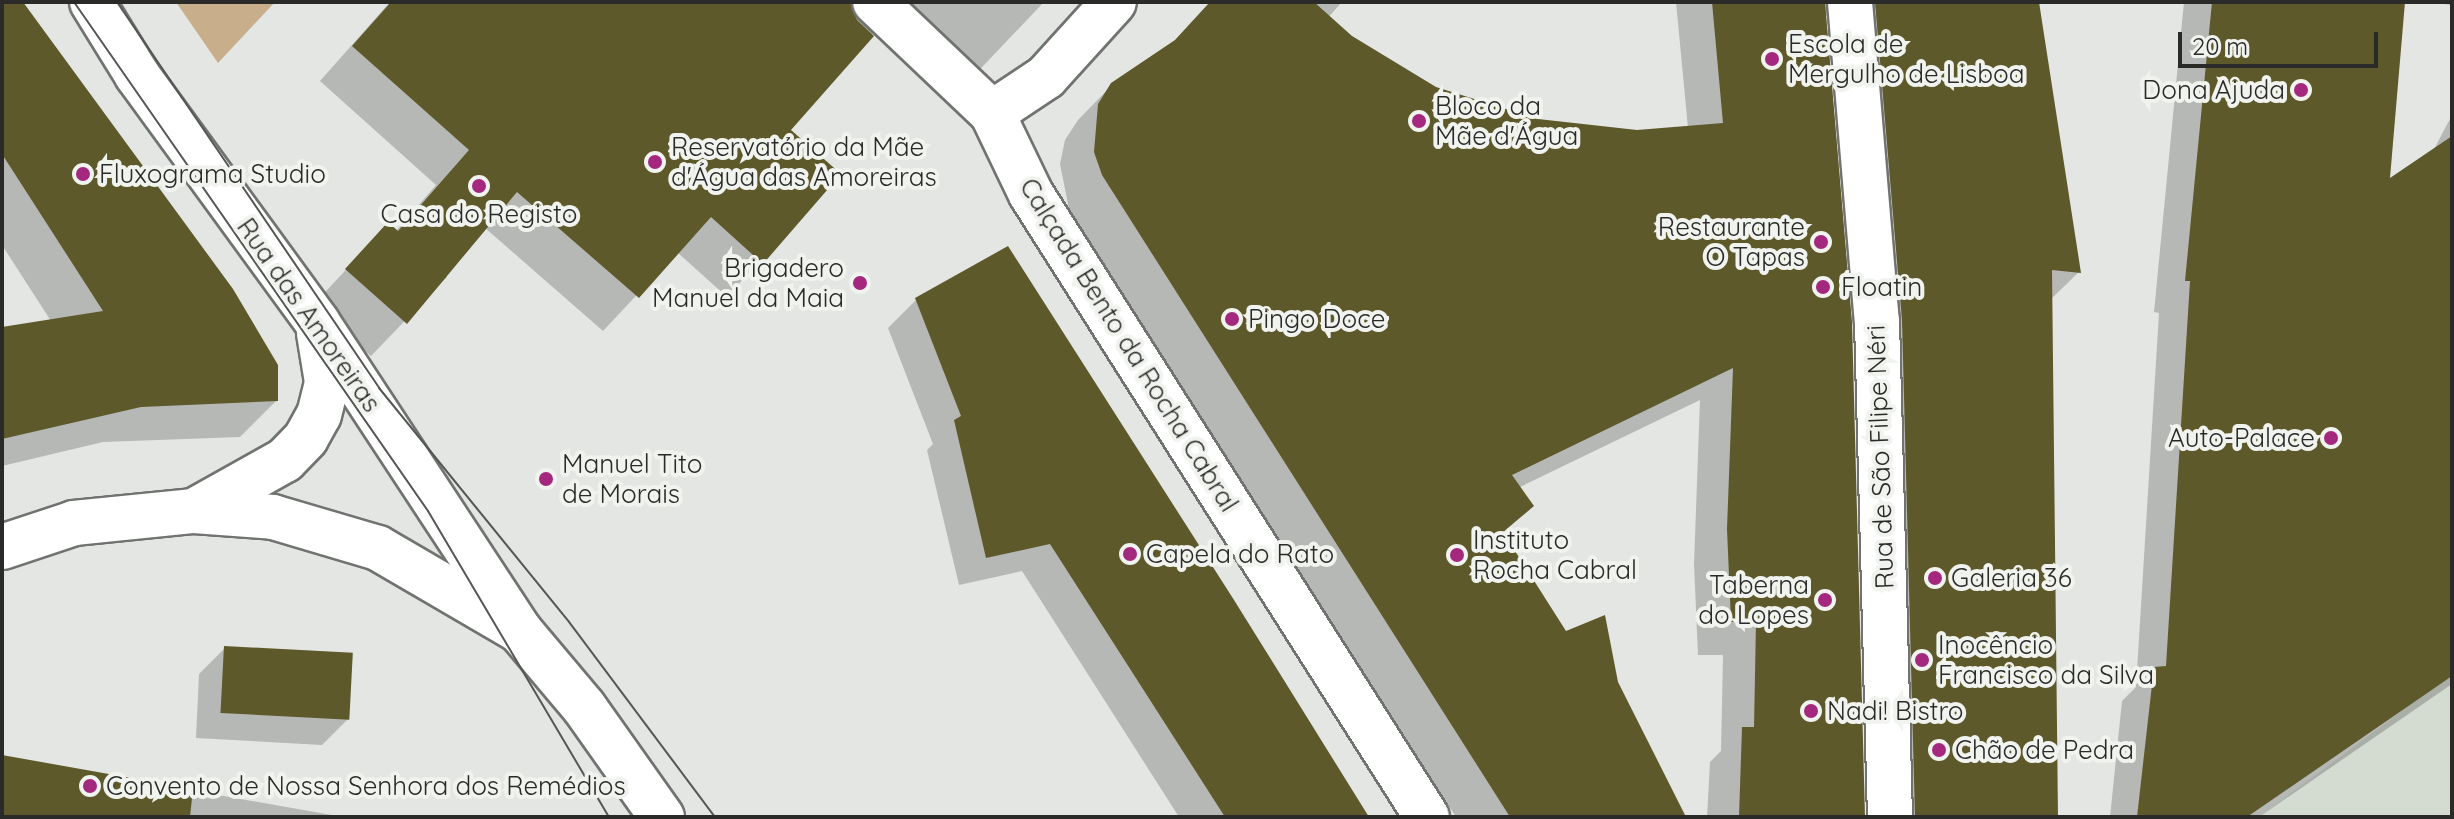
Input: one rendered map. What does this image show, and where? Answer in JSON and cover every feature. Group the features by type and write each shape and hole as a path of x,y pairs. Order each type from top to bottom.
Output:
{"street":[{"name":"Rua das Amoreiras","path":"92,2 137,75 317,322 520,631"},
{"path":"875,2 992,113 1046,77 1114,2"},
{"name":"Rua de São Filipe Néri","path":"1850,2 1877,321 1890,817"},
{"name":"Calçada Bento da Rocha Cabral","path":"992,113 1031,194 1427,817"},
{"path":"194,511 285,460 306,438 319,415 327,382 317,322"},
{"path":"2,547 74,523 194,511 273,517 327,529 436,578 520,631 584,707 662,817"}],"shaded area":[{"path":"176,2 275,2 218,63"},
{"path":"2452,631 2452,817 2259,817 2402,711"}],"building":[{"path":"2,2 23,2 233,289 278,365 278,401 141,407 2,439 2,327 103,311 2,154"},
{"name":"Reservatório da Mãe d'Água das Amoreiras","path":"391,2 851,2 857,20 874,36 791,130 841,174 763,264 711,217 639,298 517,192 407,324 345,269 388,222 398,231 469,150 352,46"},
{"path":"1210,2 1314,2 1352,36 1436,87 1538,119 1637,130 1723,123 1712,2 1825,2 1852,322 1865,817 1739,817 1742,727 1754,727 1756,622 1731,622 1727,529 1733,368 1512,475 1534,506 1503,532 1566,631 1605,615 1618,682 1686,817 1510,817 1102,175 1094,152 1098,104 1111,83 1175,40"},
{"path":"1875,2 2039,2 2081,273 2052,270 2058,817 1915,817 1902,320"},
{"path":"2212,2 2405,2 2390,178 2452,136 2452,676 2247,817 2137,817 2154,667 2166,666 2190,281 2185,281"},
{"path":"1008,246 1369,817 1225,817 1050,544 986,558 954,420 961,416 915,298"},
{"path":"224,646 353,653 349,720 220,713"},
{"name":"Convento de Nossa Senhora dos Remédios","path":"2,755 193,789 190,817 2,817"}],"tram line":[{"path":"74,2 428,511 609,817"},
{"path":"117,2 379,388 569,622 715,817"}],"place":[{"name":"Escola de Mergulho de Lisboa","path":"1772,59"},
{"name":"Dona Ajuda","path":"2301,90"},
{"name":"Bloco da Mãe d'Água","path":"1419,121"},
{"name":"Reservatório da Mãe d'Água das Amoreiras","path":"655,162"},
{"name":"Fluxograma Studio","path":"83,174"},
{"name":"Casa do Registo","path":"479,186"},
{"name":"Restaurante O Tapas","path":"1821,242"},
{"name":"Brigadero Manuel da Maia","path":"860,283"},
{"name":"Floatin","path":"1823,287"},
{"name":"Pingo Doce","path":"1232,319"},
{"name":"Auto-Palace","path":"2331,438"},
{"name":"Manuel Tito de Morais","path":"546,479"},
{"name":"Capela do Rato","path":"1130,554"},
{"name":"Instituto Rocha Cabral","path":"1457,555"},
{"name":"Galeria 36","path":"1935,578"},
{"name":"Taberna do Lopes","path":"1825,600"},
{"name":"Inocêncio Francisco da Silva","path":"1922,660"},
{"name":"Nadi! Bistro","path":"1811,711"},
{"name":"Chão de Pedra","path":"1939,750"},
{"name":"Convento de Nossa Senhora dos Remédios","path":"90,786"}]}
